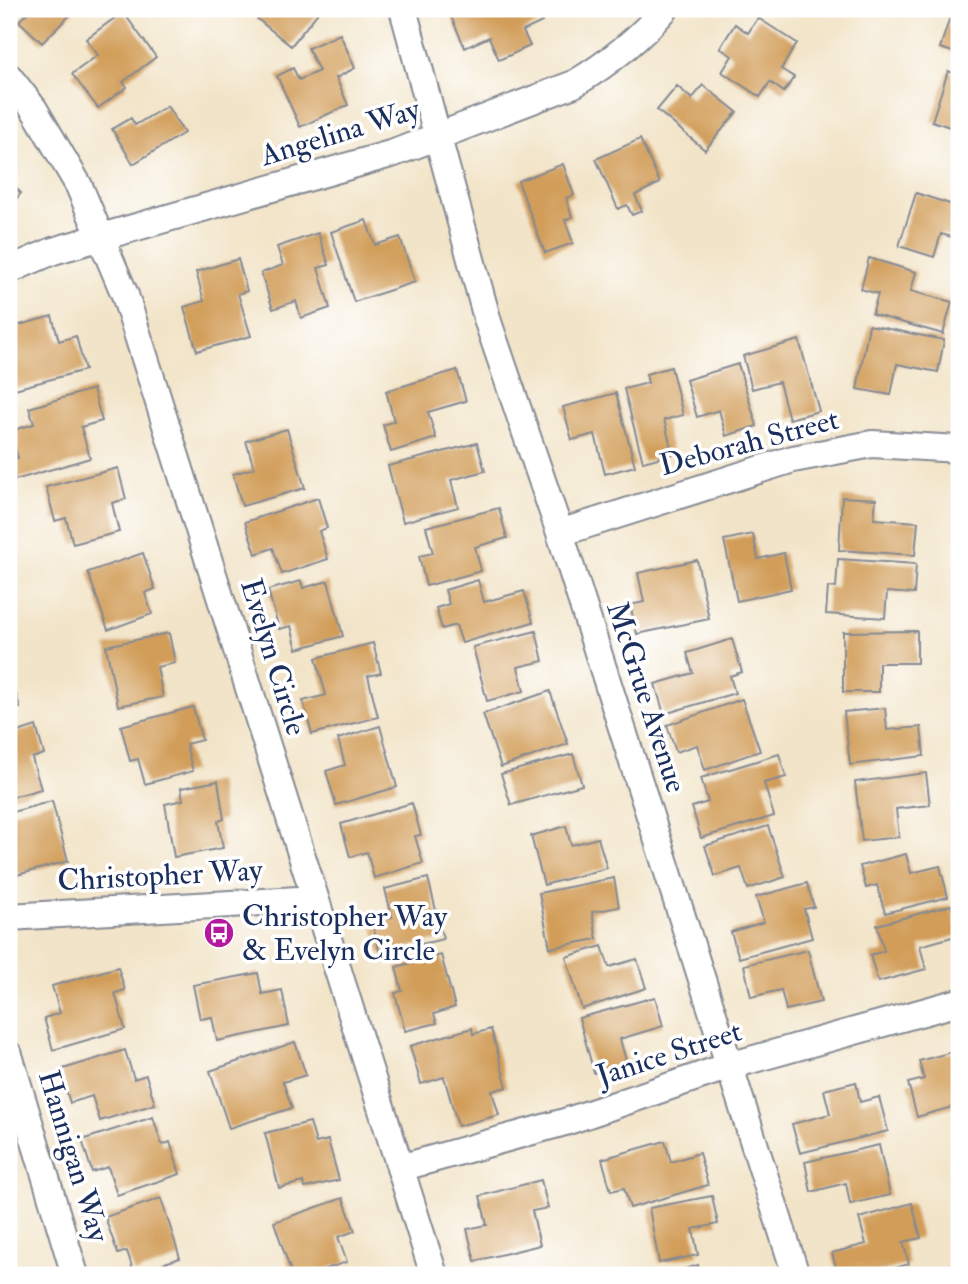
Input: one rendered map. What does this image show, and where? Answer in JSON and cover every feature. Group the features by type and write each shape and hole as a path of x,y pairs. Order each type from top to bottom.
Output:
{"street":[{"name":"McGrue Avenue","path":"403,9 440,136 488,322 560,533 796,1275"},
{"name":"Angelina Way","path":"9,270 53,251 394,153 574,84 602,68 647,30 665,9"},
{"name":"Evelyn Circle","path":"9,77 34,109 79,187 125,295 434,1275"},
{"name":"Deborah Street","path":"560,533 793,459 872,444 959,449"},
{"name":"Christopher Way","path":"9,917 315,898"},
{"name":"Janice Street","path":"400,1168 565,1122 729,1066 959,1002"},
{"name":"Hannigan Way","path":"9,1055 75,1275"}],"building":[{"path":"22,9 74,11 42,43 19,21 27,13"},
{"path":"261,9 321,9 291,46 255,17"},
{"path":"536,9 542,22 523,31 530,46 499,60 489,37 465,48 448,10"},
{"path":"123,12 156,57 123,82 127,87 98,108 72,74 98,55 86,39"},
{"path":"951,14 959,17 959,54 940,48"},
{"path":"758,18 797,43 781,69 794,77 784,92 770,82 760,97 722,72 732,56 720,48 735,24 748,33"},
{"path":"340,34 355,68 336,78 348,105 300,127 277,76 293,68 299,80 319,71 308,48"},
{"path":"948,71 959,75 959,130 932,121"},
{"path":"703,85 737,112 705,150 657,110 677,86 692,99"},
{"path":"167,106 184,133 133,164 112,129 131,118 135,125"},
{"path":"640,139 660,183 635,195 642,211 632,215 627,205 618,209 596,159"},
{"path":"563,164 574,195 566,198 572,217 565,220 573,243 545,253 518,181"},
{"path":"9,182 21,193 9,208"},
{"path":"916,193 959,207 959,239 941,234 934,257 899,246"},
{"path":"366,220 375,245 400,237 415,282 354,302 331,232"},
{"path":"318,233 329,265 318,268 330,308 301,318 296,301 273,309 261,273 283,265 277,247"},
{"path":"869,258 916,272 911,291 952,302 943,334 872,314 878,294 861,289"},
{"path":"238,259 247,291 238,294 251,336 197,351 184,307 204,301 196,272"},
{"path":"52,316 59,341 76,336 85,370 15,389 9,367 9,357 12,356 9,328"},
{"path":"869,325 944,340 938,372 897,364 891,395 857,389"},
{"path":"799,340 819,411 789,419 779,382 752,389 743,356"},
{"path":"738,364 757,426 726,436 719,410 697,417 686,380"},
{"path":"671,367 683,415 664,420 673,454 643,462 624,389 648,383 646,374"},
{"path":"457,370 466,401 428,412 436,438 391,452 383,425 394,421 386,391"},
{"path":"93,389 102,421 81,427 90,458 15,480 9,460 18,458 10,431 34,424 29,408"},
{"path":"616,393 635,466 605,474 595,434 572,440 563,407"},
{"path":"287,429 305,488 242,506 233,474 254,468 246,441"},
{"path":"477,443 485,471 451,480 458,507 403,522 388,466"},
{"path":"118,468 126,499 112,503 119,532 73,544 66,518 55,521 46,487"},
{"path":"842,497 876,499 874,519 918,522 915,555 839,550"},
{"path":"318,498 327,528 319,531 328,559 282,574 273,548 256,554 245,522"},
{"path":"499,508 507,538 475,547 481,571 426,586 419,556 433,553 426,527"},
{"path":"753,534 758,559 784,553 791,589 737,601 724,540"},
{"path":"143,553 155,589 145,593 152,614 108,630 88,572"},
{"path":"838,559 916,564 914,594 887,592 885,618 826,614 828,587 836,588"},
{"path":"697,560 709,619 637,634 630,605 644,602 638,573"},
{"path":"478,580 484,602 524,591 533,622 462,643 456,625 442,629 436,608 449,604 445,590"},
{"path":"301,581 303,588 328,581 343,636 297,649 291,626 279,629 268,590"},
{"path":"536,631 543,661 518,667 524,691 487,701 473,647"},
{"path":"917,631 917,663 879,663 879,692 843,692 843,632"},
{"path":"169,633 175,663 157,667 163,697 118,706 106,646"},
{"path":"732,639 742,672 730,676 735,693 664,714 655,684 693,673 687,653"},
{"path":"373,643 381,673 368,676 378,717 312,734 303,701 326,695 316,658"},
{"path":"9,668 20,708 9,710"},
{"path":"550,691 568,744 501,767 483,714"},
{"path":"742,699 760,751 705,770 697,745 676,752 667,725"},
{"path":"193,707 202,740 186,744 193,771 145,784 138,759 130,761 121,726"},
{"path":"885,708 887,730 921,727 924,756 850,765 844,712"},
{"path":"36,726 44,754 32,758 41,789 9,798 9,735"},
{"path":"380,726 397,787 336,805 326,771 345,765 338,739"},
{"path":"573,754 582,785 511,805 501,774"},
{"path":"779,754 786,777 764,783 774,816 701,838 692,807 708,802 701,778"},
{"path":"926,773 930,805 896,809 899,837 862,841 855,782"},
{"path":"218,781 224,819 218,821 223,848 174,857 165,804 183,800 181,788"},
{"path":"52,801 68,861 17,875 9,850 9,813"},
{"path":"412,803 421,835 415,836 423,863 374,878 367,852 350,857 341,824"},
{"path":"566,826 571,845 598,838 607,868 544,885 531,836"},
{"path":"768,826 785,877 748,889 741,868 715,876 705,846"},
{"path":"906,854 911,873 940,866 948,897 885,913 877,885 866,888 860,866"},
{"path":"428,878 443,939 380,954 372,922 392,917 385,889"},
{"path":"614,878 619,907 592,912 597,939 550,948 539,893"},
{"path":"807,883 814,907 804,909 812,938 739,958 731,932 764,922 756,897"},
{"path":"951,905 959,935 920,946 926,969 878,982 870,955 884,951 877,925"},
{"path":"602,946 609,967 637,959 646,988 582,1009 566,957"},
{"path":"808,950 821,1002 786,1010 781,990 751,997 744,965"},
{"path":"441,955 455,1007 434,1014 437,1023 405,1031 395,993 402,991 396,967"},
{"path":"118,967 125,990 115,993 125,1029 53,1050 44,1018 60,1013 52,986"},
{"path":"258,973 262,994 282,990 289,1026 217,1041 212,1017 200,1019 193,985"},
{"path":"655,997 663,1026 620,1039 627,1064 594,1073 579,1018"},
{"path":"472,1028 473,1034 491,1029 507,1087 492,1091 499,1115 458,1126 444,1077 421,1084 410,1046"},
{"path":"295,1042 306,1075 283,1082 292,1108 229,1128 210,1071"},
{"path":"125,1050 134,1079 146,1075 155,1104 100,1121 92,1096 70,1103 60,1070"},
{"path":"959,1050 959,1105 917,1117 908,1083 924,1079 919,1061"},
{"path":"856,1082 860,1102 879,1097 888,1131 800,1153 792,1124 830,1114 824,1090"},
{"path":"153,1117 162,1145 170,1142 180,1174 117,1195 108,1167 92,1172 82,1140"},
{"path":"310,1122 316,1143 328,1140 339,1180 305,1188 303,1182 279,1188 265,1133"},
{"path":"665,1141 671,1162 699,1153 708,1185 630,1208 624,1188 611,1191 602,1159"},
{"path":"879,1145 890,1195 850,1204 846,1183 811,1192 805,1162"},
{"path":"541,1180 548,1208 532,1211 540,1245 475,1261 467,1229 487,1225 480,1196"},
{"path":"712,1196 718,1224 693,1229 698,1255 659,1263 649,1208"},
{"path":"161,1198 180,1258 134,1273 127,1251 118,1254 105,1217"},
{"path":"343,1198 355,1231 338,1237 347,1262 308,1275 292,1275 274,1222"},
{"path":"912,1203 921,1238 903,1242 909,1264 870,1275 838,1275 832,1253 866,1244 859,1218"},
{"path":"698,1265 701,1275 666,1275"}],"place":[{"name":"Christopher Way & Evelyn Circle","path":"219,933"}]}
